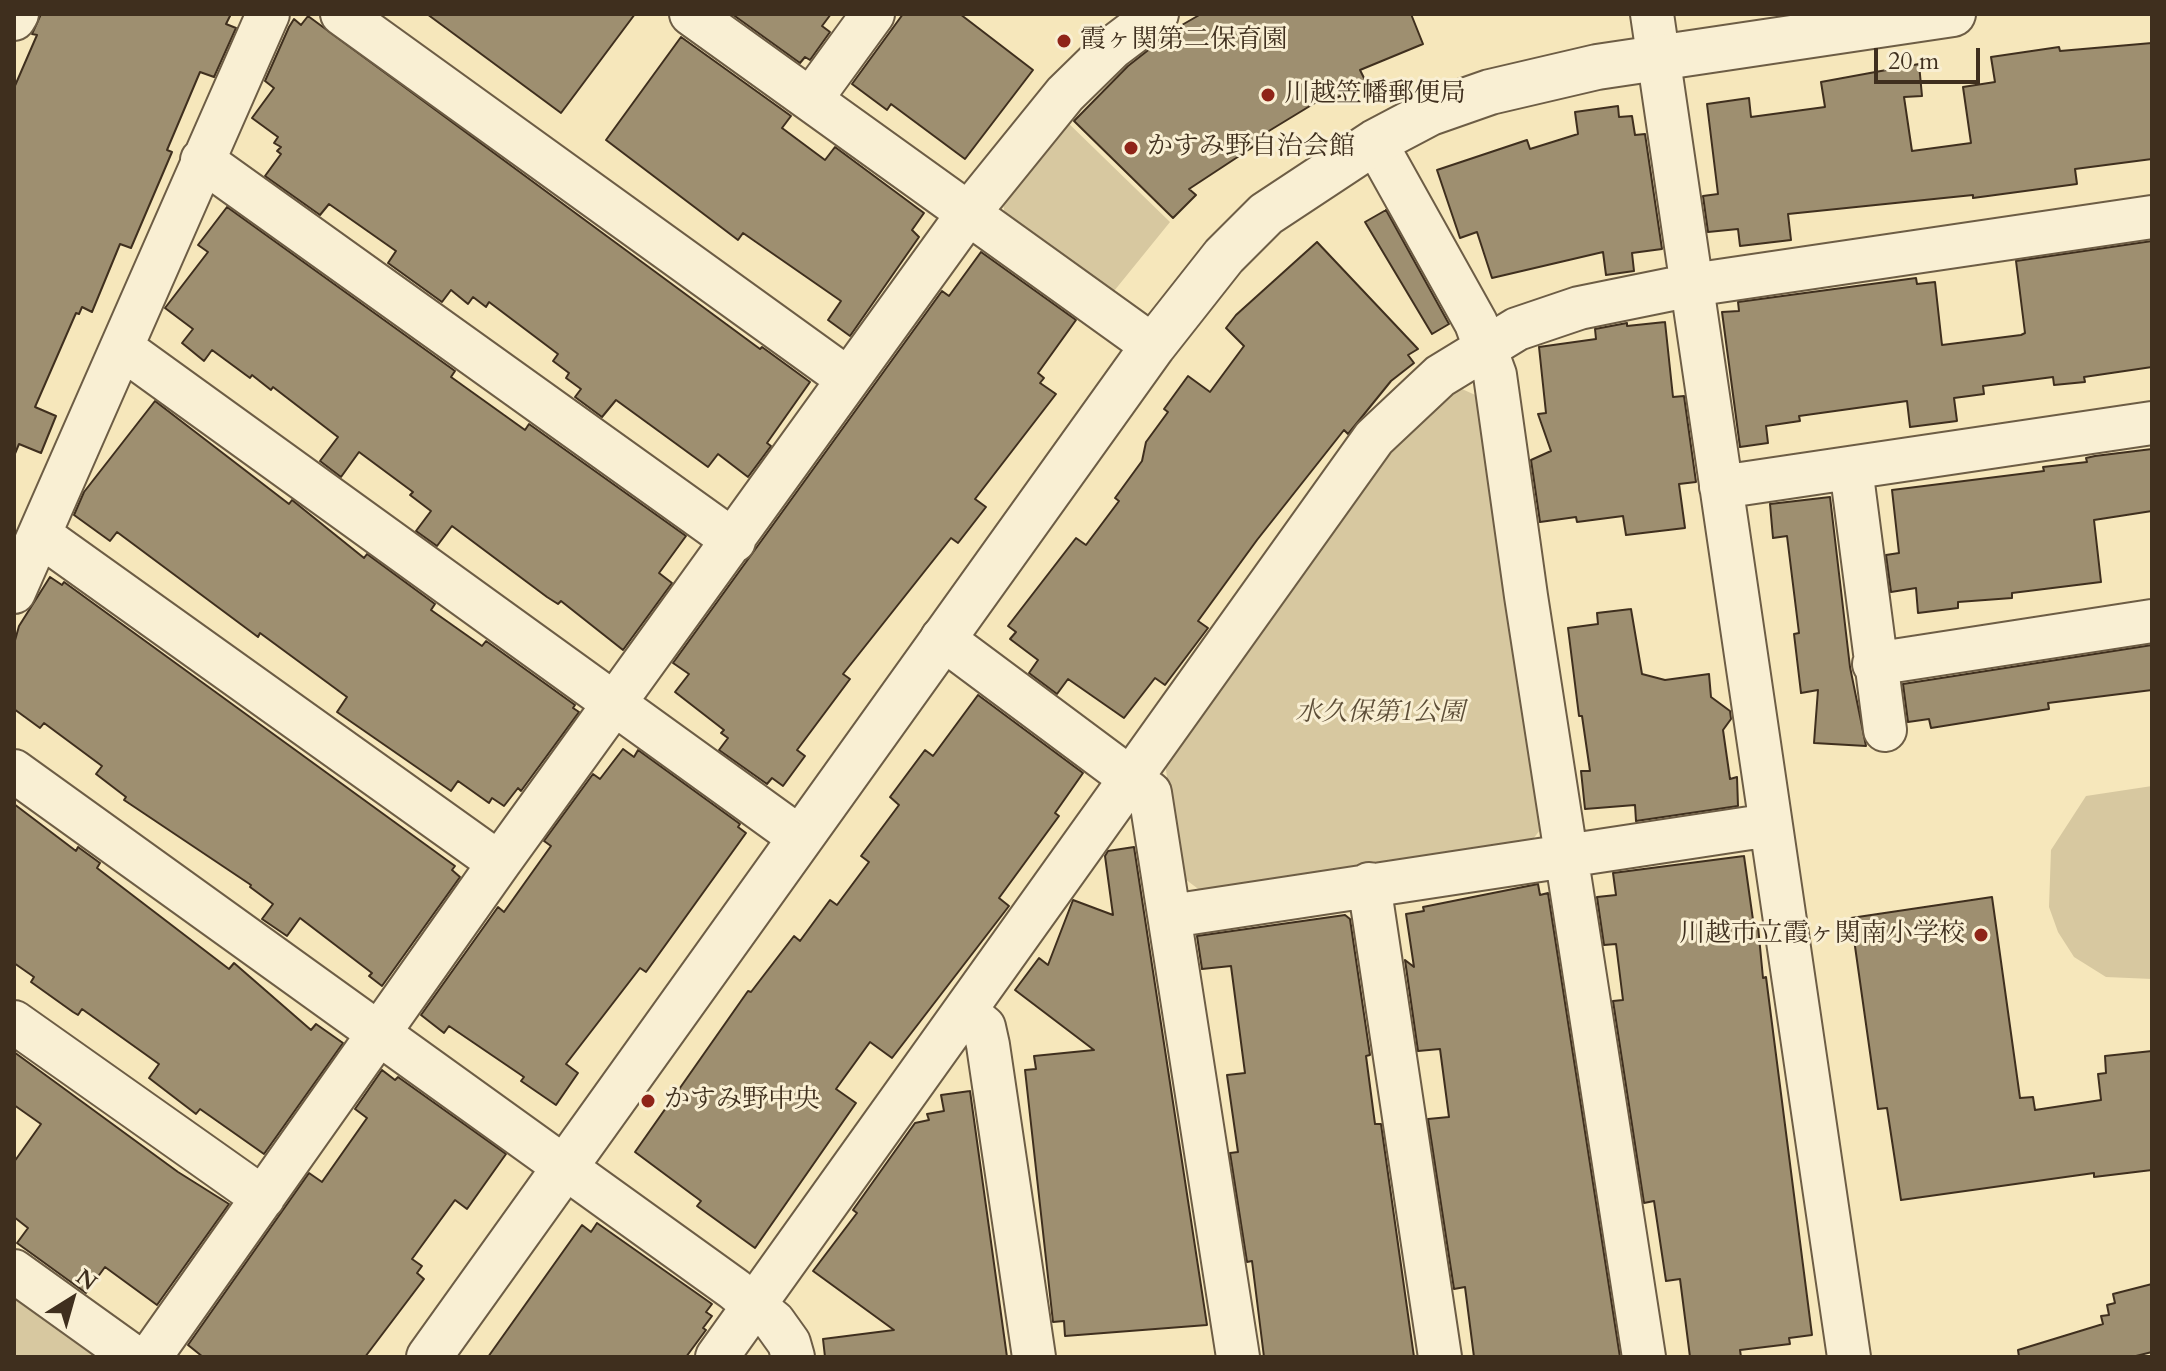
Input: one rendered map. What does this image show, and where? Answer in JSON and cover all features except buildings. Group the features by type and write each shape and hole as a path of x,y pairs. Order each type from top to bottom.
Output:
{"street":[{"path":"14,19 17,14"},
{"path":"14,592 268,14"},
{"path":"342,14 848,379"},
{"path":"691,14 1153,346"},
{"path":"811,99 873,14"},
{"path":"150,1357 499,863 617,704 967,215 1065,94 1112,48 1157,14"},
{"path":"1652,14 1849,1357"},
{"path":"429,1357 1153,346 1224,256 1266,214 1375,142 1430,113 1490,92 1553,75 1953,14"},
{"path":"1375,142 1476,323 1495,375 1510,461 1526,596 1644,1357"},
{"path":"202,160 734,541"},
{"path":"717,1357 1374,438 1440,376 1517,329 1549,316 1692,285 2152,217"},
{"path":"122,348 799,837"},
{"path":"1721,487 2152,423"},
{"path":"1851,468 1874,664 1885,730"},
{"path":"40,535 499,863"},
{"path":"1874,664 2152,621"},
{"path":"942,638 1150,793 1238,1357"},
{"path":"14,771 379,1035 566,1165 754,1304 774,1322 789,1343 793,1357"},
{"path":"1171,916 1369,884 1569,858 1770,825"},
{"path":"1369,884 1440,1357"},
{"path":"965,1011 984,1027 988,1045 1034,1357"},
{"path":"14,1022 263,1198"},
{"path":"14,1271 134,1357"}],"green space":[{"path":"1062,117 1170,222 1110,296 1005,219 1002,192"},
{"name":"水久保第1公園","path":"1453,385 1482,398 1547,821 1530,843 1201,891 1181,876 1165,763 1401,433"},
{"path":"2152,786 2152,979 2106,977 2074,957 2058,932 2049,907 2051,850 2086,796"},
{"path":"14,1291 106,1357 14,1357"}],"place":[{"name":"霞ヶ関第二保育園","path":"1064,41"},
{"name":"川越笠幡郵便局","path":"1268,95"},
{"name":"かすみ野自治会館","path":"1131,148"},
{"name":"川越市立霞ヶ関南小学校","path":"1981,935"},
{"name":"かすみ野中央","path":"648,1101"}]}
